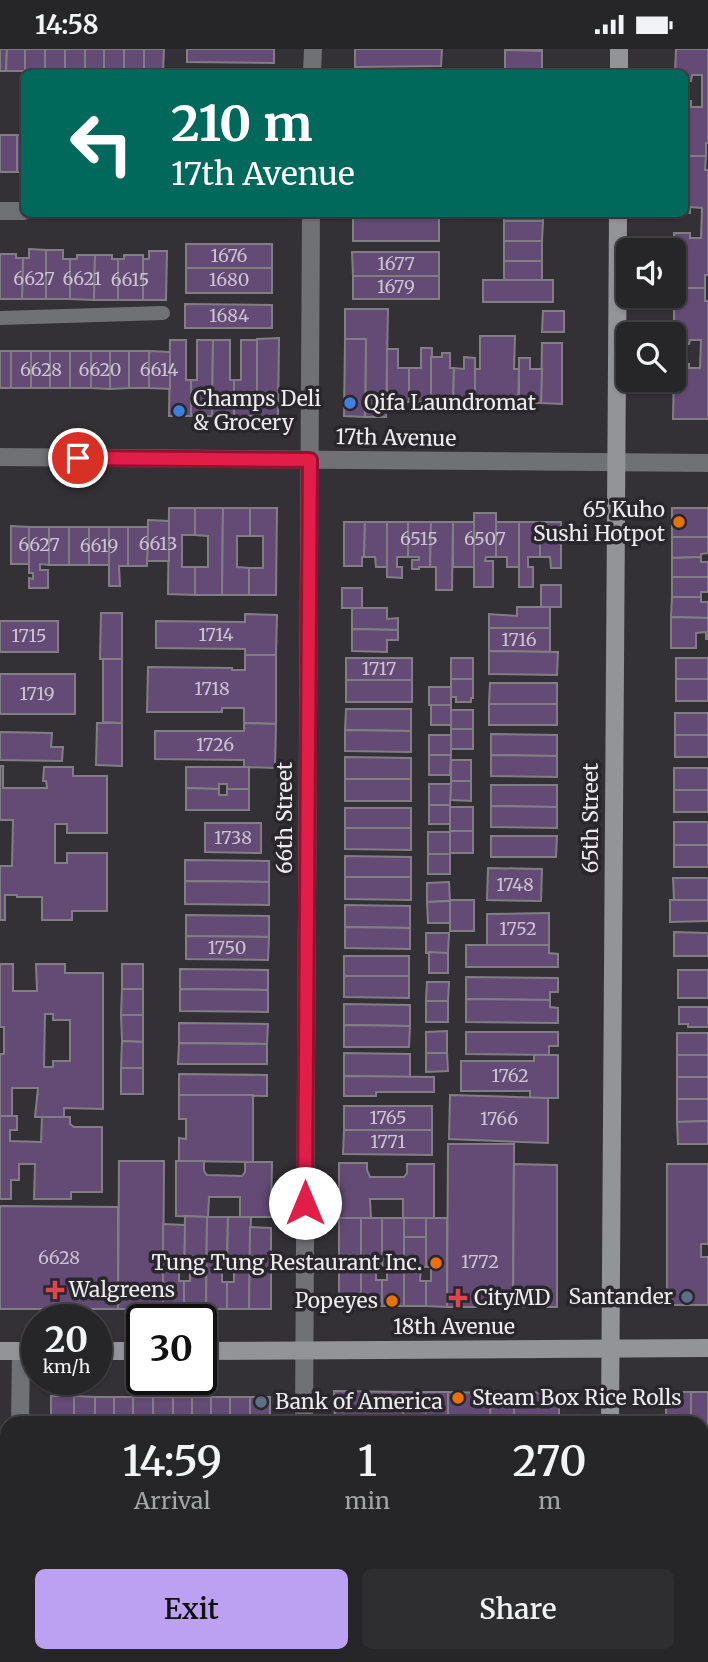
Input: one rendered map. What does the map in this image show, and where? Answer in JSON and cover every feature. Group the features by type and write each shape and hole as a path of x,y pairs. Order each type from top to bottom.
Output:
{"main road":[{"path":"619,49 619,70"},
{"name":"65th Street","path":"610,1416 618,217"},
{"name":"18th Avenue","path":"217,1351 708,1348"},
{"path":"0,1351 21,1351"}],"street":[{"path":"312,70 313,49"},
{"path":"0,211 21,211"},
{"name":"66th Street","path":"304,1416 311,217"},
{"name":"17th Avenue","path":"0,457 708,463"},
{"path":"21,1416 24,1395"}],"lane":[{"path":"0,318 163,313"}],"building":[{"path":"0,49 7,49 6,71 0,71"},
{"path":"7,49 25,49 25,70 6,71"},
{"path":"25,49 45,49 45,70 25,70"},
{"path":"45,49 65,49 65,70 45,70"},
{"path":"65,49 85,49 85,70 65,70"},
{"path":"85,49 104,49 104,70 85,70"},
{"path":"104,49 124,49 124,70 104,70"},
{"path":"124,49 144,49 144,70 124,70"},
{"path":"144,49 164,49 163,70 144,70"},
{"path":"187,49 274,49 274,63 187,62"},
{"path":"355,49 442,49 441,66 355,67"},
{"path":"542,49 542,51 505,50"},
{"path":"676,49 708,49 706,156 688,156 688,101 691,101 691,107 702,107 702,75 692,75 691,81 688,81 688,70 675,70"},
{"path":"505,50 542,51 542,70 505,70"},
{"path":"0,135 17,135 17,172 0,172"},
{"path":"17,135 21,136 21,172 17,172"},
{"path":"688,156 706,156 708,275 705,275 705,288 686,288 686,238 674,238 674,233 690,233 690,238 701,238 702,208 690,207 688,213"},
{"path":"353,217 439,217 353,218"},
{"path":"439,217 439,241 353,241 353,218"},
{"path":"504,217 543,217 543,221 504,221"},
{"path":"504,221 543,221 542,241 504,241"},
{"path":"504,241 542,241 542,261 504,261"},
{"path":"186,244 272,244 272,268 186,268"},
{"path":"29,249 46,250 46,299 22,299 23,258 29,258"},
{"path":"46,250 63,250 63,259 70,259 70,299 46,299"},
{"path":"149,251 167,251 166,300 143,300 143,259 149,259"},
{"path":"352,252 439,252 439,276 353,276"},
{"path":"0,254 16,254 16,258 23,258 22,299 0,299"},
{"path":"77,255 95,255 94,300 70,299 70,259 77,259"},
{"path":"95,255 112,255 112,259 118,259 118,300 94,300"},
{"path":"124,255 143,255 143,300 118,300 118,259 124,259"},
{"path":"504,261 542,261 542,281 504,280"},
{"path":"186,268 272,268 272,293 186,293"},
{"path":"353,276 439,276 439,299 353,299"},
{"path":"483,280 553,280 553,302 483,302"},
{"path":"686,288 705,288 705,301 708,301 708,419 673,419 673,392 686,392 686,364 689,364 689,368 700,368 701,340 690,340 689,344 686,344 686,322 674,322 674,308 686,308"},
{"path":"185,304 272,305 272,328 185,328"},
{"path":"345,309 388,309 386,417 365,417 366,339 345,339"},
{"path":"543,311 564,311 564,332 542,332"},
{"path":"480,336 515,336 514,369 519,369 518,411 475,410 475,369 480,369"},
{"path":"279,338 278,416 257,416 257,339"},
{"path":"345,339 366,339 365,417 344,416"},
{"path":"170,340 186,340 186,380 191,380 191,416 169,416"},
{"path":"197,340 213,340 212,416 191,416 191,380 197,380"},
{"path":"213,340 230,340 230,380 234,380 234,416 212,416"},
{"path":"241,340 257,340 257,416 234,416 234,380 241,380"},
{"path":"542,343 562,343 562,404 541,403"},
{"path":"421,348 432,348 431,402 409,402 409,368 421,368"},
{"path":"387,349 398,349 398,368 409,368 409,402 387,402"},
{"path":"0,351 11,351 11,388 0,388"},
{"path":"11,351 31,351 31,388 11,388"},
{"path":"31,351 50,351 50,388 31,388"},
{"path":"50,351 70,351 70,388 50,388"},
{"path":"70,351 91,351 91,388 70,388"},
{"path":"91,351 110,351 110,389 91,388"},
{"path":"110,351 129,351 129,388 110,389"},
{"path":"129,351 149,351 149,388 129,388"},
{"path":"149,351 170,352 170,389 149,388"},
{"path":"442,353 450,353 450,368 454,368 453,402 431,402 431,357 442,357"},
{"path":"464,357 475,358 475,403 453,402 454,368 464,369"},
{"path":"519,358 530,358 530,369 542,369 541,403 519,403"},
{"path":"169,508 195,508 195,535 182,535 182,567 195,567 195,595 168,594"},
{"path":"195,508 223,508 222,595 195,595 195,567 208,567 208,536 195,535"},
{"path":"223,508 250,508 250,536 237,536 237,567 249,568 249,595 222,595"},
{"path":"250,508 277,508 276,595 249,595 249,568 263,568 263,536 250,536"},
{"path":"672,508 708,508 708,537 672,537"},
{"path":"474,513 496,513 496,557 486,557 485,561 493,561 493,587 474,587"},
{"path":"148,520 169,521 169,561 147,561"},
{"path":"344,522 365,522 362,566 344,566"},
{"path":"365,522 387,522 387,567 376,567 375,557 364,557"},
{"path":"387,522 408,522 408,557 397,557 397,567 402,567 402,578 387,577"},
{"path":"408,522 431,522 430,567 412,569 412,560 419,560 419,557 408,557"},
{"path":"431,522 453,522 452,590 436,590 436,567 430,567"},
{"path":"453,522 474,522 474,567 453,567"},
{"path":"496,522 519,522 519,567 507,567 507,557 496,557"},
{"path":"519,522 540,522 540,557 528,557 528,567 533,567 533,587 519,587"},
{"path":"540,522 561,522 561,568 551,568 550,557 540,557"},
{"path":"11,526 29,527 29,564 11,564"},
{"path":"29,527 49,527 49,565 40,564 40,570 48,570 48,588 29,588 29,578 33,579 33,573 29,573"},
{"path":"49,527 69,527 69,565 49,565"},
{"path":"69,527 89,527 89,565 69,565"},
{"path":"89,527 109,527 109,565 89,565"},
{"path":"109,527 128,527 128,566 119,566 120,586 109,586"},
{"path":"128,527 148,527 147,566 128,566"},
{"path":"672,537 708,537 708,553 701,554 701,557 672,558"},
{"path":"701,557 701,562 708,562 708,577 672,577 672,558"},
{"path":"672,577 708,577 708,592 701,592 701,597 672,597"},
{"path":"541,585 561,585 561,607 541,607"},
{"path":"342,588 362,588 362,608 342,608"},
{"path":"672,597 701,597 701,602 708,602 708,618 671,617"},
{"path":"517,607 550,607 550,628 489,628 489,614 517,616"},
{"path":"352,608 387,608 387,619 398,618 398,630 352,629"},
{"path":"101,613 122,613 122,659 100,659"},
{"path":"245,614 277,615 276,655 245,655 245,649 156,648 156,621 245,622"},
{"path":"671,617 708,618 708,639 706,632 696,633 696,648 671,648"},
{"path":"0,621 58,621 58,652 0,652"},
{"path":"489,628 550,628 550,652 489,651"},
{"path":"352,629 398,630 398,640 387,640 387,652 352,651"},
{"path":"489,651 558,652 557,675 489,674"},
{"path":"245,655 276,655 276,724 244,723 244,708 222,708 222,712 147,712 148,667 245,670"},
{"path":"346,658 412,658 412,680 346,680"},
{"path":"451,658 473,658 473,679 451,679"},
{"path":"676,658 708,658 708,679 676,679"},
{"path":"103,659 122,659 122,723 103,722"},
{"path":"0,674 75,674 75,714 0,714"},
{"path":"451,679 473,679 471,702 456,702 456,697 451,697"},
{"path":"676,679 708,679 708,701 676,701"},
{"path":"346,680 412,680 412,702 346,702"},
{"path":"490,683 557,683 557,704 489,704"},
{"path":"429,687 451,687 451,705 429,705"},
{"path":"489,704 557,704 557,725 489,725"},
{"path":"431,705 451,705 451,725 431,725"},
{"path":"346,709 411,709 411,731 345,730"},
{"path":"451,710 473,710 473,729 451,729"},
{"path":"675,713 708,713 708,735 675,735"},
{"path":"97,723 122,723 122,766 96,765"},
{"path":"244,723 276,724 275,768 244,767 244,760 155,759 155,731 244,731"},
{"path":"451,729 473,729 473,749 451,749"},
{"path":"345,730 411,731 411,752 345,751"},
{"path":"0,732 52,733 51,747 63,747 62,761 0,760"},
{"path":"491,734 557,735 557,756 491,755"},
{"path":"429,735 451,735 451,755 429,755"},
{"path":"675,735 708,735 708,757 675,757"},
{"path":"429,755 451,755 450,775 429,775"},
{"path":"491,755 557,756 557,777 491,776"},
{"path":"345,757 411,758 411,779 345,779"},
{"path":"451,760 471,760 471,781 451,781"},
{"path":"0,766 3,766 3,788 47,788 46,781 43,781 44,767 73,767 73,776 107,776 107,833 67,833 67,824 55,824 55,863 67,863 67,853 107,853 107,911 72,911 72,920 42,920 42,897 5,895 5,920 0,920 0,866 12,866 13,820 0,820"},
{"path":"186,767 249,767 249,789 227,789 227,784 219,784 219,789 186,788"},
{"path":"674,768 708,768 708,790 674,790"},
{"path":"345,779 411,779 411,801 345,801"},
{"path":"451,781 471,781 471,801 450,800"},
{"path":"429,784 451,784 450,805 429,805"},
{"path":"491,785 557,785 557,807 491,806"},
{"path":"186,788 219,789 219,795 227,795 227,789 249,789 249,810 186,810"},
{"path":"674,790 708,790 708,812 674,812"},
{"path":"429,805 450,805 450,824 429,824"},
{"path":"491,806 557,807 557,828 491,827"},
{"path":"450,807 473,807 473,831 450,831"},
{"path":"345,808 411,808 411,828 345,828"},
{"path":"674,822 708,822 708,845 674,845"},
{"path":"205,823 261,823 261,853 205,852"},
{"path":"345,828 411,828 411,850 345,849"},
{"path":"450,831 473,831 473,853 450,853"},
{"path":"428,832 450,832 450,854 428,854"},
{"path":"491,836 557,836 556,857 491,857"},
{"path":"674,845 708,845 708,867 674,867"},
{"path":"428,854 450,854 450,874 428,874"},
{"path":"345,856 411,857 411,877 345,877"},
{"path":"185,860 269,861 269,882 185,881"},
{"path":"488,868 542,869 541,901 487,900"},
{"path":"345,877 411,877 411,900 345,899"},
{"path":"673,878 708,878 708,900 674,900"},
{"path":"185,881 269,882 269,905 185,904"},
{"path":"449,882 450,901 427,902 427,883"},
{"path":"450,900 474,900 474,931 450,931"},
{"path":"670,900 708,900 708,921 670,922"},
{"path":"450,901 450,923 428,923 427,902"},
{"path":"345,905 410,906 410,928 345,927"},
{"path":"549,913 549,945 487,945 487,914"},
{"path":"186,915 269,916 269,937 186,936"},
{"path":"345,927 410,928 410,949 345,948"},
{"path":"674,932 708,933 708,956 674,956"},
{"path":"426,933 449,933 448,953 426,953"},
{"path":"186,936 269,937 268,960 186,959"},
{"path":"466,945 549,945 549,953 558,954 558,967 466,967"},
{"path":"429,952 448,953 448,973 429,973"},
{"path":"344,956 409,956 409,976 344,976"},
{"path":"0,964 13,964 13,991 37,991 36,964 65,964 65,973 103,973 103,1109 64,1108 64,1117 35,1117 38,1088 12,1088 12,1116 0,1116 0,1054 4,1054 4,1027 0,1027","holes":["45,1014 53,1014 53,1020 70,1020 70,1061 53,1061 53,1067 44,1067"]},
{"path":"122,964 143,964 143,989 122,989"},
{"path":"180,969 268,970 268,990 180,989"},
{"path":"678,970 708,970 708,998 678,998"},
{"path":"344,976 409,976 409,998 344,997"},
{"path":"466,977 558,978 558,992 550,992 550,1000 466,999"},
{"path":"427,982 449,982 448,1001 426,1001"},
{"path":"122,989 143,989 143,1015 121,1015"},
{"path":"180,989 268,990 268,1012 180,1011"},
{"path":"466,999 550,1000 550,1007 558,1008 558,1023 466,1022"},
{"path":"426,1001 448,1001 448,1022 426,1022"},
{"path":"344,1004 410,1005 410,1026 344,1025"},
{"path":"679,1007 708,1007 708,1027 679,1024"},
{"path":"121,1015 143,1015 143,1042 122,1041"},
{"path":"179,1023 268,1024 267,1044 179,1043"},
{"path":"344,1025 410,1026 409,1047 344,1047"},
{"path":"447,1031 447,1053 426,1053 426,1032"},
{"path":"466,1032 558,1032 558,1046 549,1046 549,1055 466,1054"},
{"path":"677,1033 708,1033 708,1055 677,1055"},
{"path":"122,1041 143,1042 143,1068 121,1068"},
{"path":"179,1043 267,1044 267,1064 178,1064"},
{"path":"344,1053 410,1054 410,1077 344,1076"},
{"path":"426,1053 447,1053 448,1071 426,1072"},
{"path":"534,1055 558,1055 558,1098 530,1098 530,1091 461,1091 461,1061 534,1061"},
{"path":"677,1055 708,1055 708,1077 677,1077"},
{"path":"121,1068 143,1068 143,1094 121,1094"},
{"path":"179,1074 267,1075 267,1096 179,1095"},
{"path":"344,1076 434,1077 434,1092 376,1092 376,1096 344,1096"},
{"path":"677,1077 708,1077 708,1099 677,1099"},
{"path":"179,1095 253,1095 253,1162 179,1161 179,1138 186,1139 186,1119 179,1119"},
{"path":"450,1095 548,1098 548,1143 449,1139"},
{"path":"677,1099 708,1099 708,1121 677,1122"},
{"path":"344,1106 432,1106 432,1130 344,1130"},
{"path":"0,1116 17,1116 17,1130 10,1130 10,1141 41,1142 42,1117 70,1117 70,1124 74,1127 102,1127 102,1192 71,1192 71,1199 34,1199 35,1164 19,1164 19,1180 11,1180 11,1199 0,1199"},
{"path":"708,1121 708,1144 678,1144 677,1122"},
{"path":"344,1130 432,1130 432,1155 343,1154"},
{"path":"448,1144 514,1144 513,1307 447,1307"},
{"path":"119,1161 164,1161 163,1304 126,1304 126,1309 118,1309"},
{"path":"176,1161 204,1161 207,1175 242,1176 245,1162 272,1162 271,1217 240,1217 240,1197 209,1197 208,1217 176,1216"},
{"path":"339,1163 367,1163 370,1177 404,1177 407,1164 434,1164 434,1218 403,1218 403,1199 370,1199 371,1218 339,1218"},
{"path":"514,1164 557,1165 557,1307 513,1307"},
{"path":"667,1164 708,1164 708,1244 701,1244 701,1257 708,1257 708,1305 667,1305"},
{"path":"0,1206 118,1207 118,1309 112,1309 112,1304 21,1304 21,1309 0,1309"},
{"path":"185,1216 207,1217 206,1304 184,1304 184,1281 190,1281 190,1268 184,1268"},
{"path":"207,1217 228,1217 227,1268 222,1267 222,1282 227,1282 227,1309 217,1309 217,1304 206,1304"},
{"path":"228,1217 251,1217 249,1309 227,1309 227,1282 234,1282 234,1267 227,1268"},
{"path":"339,1218 361,1218 361,1306 339,1306"},
{"path":"361,1218 382,1218 382,1266 376,1266 376,1280 382,1280 382,1306 361,1306"},
{"path":"382,1218 404,1218 404,1306 382,1306 382,1280 387,1280 387,1266 382,1266"},
{"path":"404,1218 426,1218 426,1237 404,1237"},
{"path":"426,1218 447,1218 447,1307 426,1306 426,1281 431,1281 431,1267 426,1267"},
{"path":"163,1224 185,1225 184,1268 179,1268 179,1281 184,1281 184,1304 163,1304"},
{"path":"250,1227 271,1228 271,1309 249,1309"},
{"path":"404,1237 426,1237 426,1267 421,1267 420,1281 426,1281 426,1306 404,1306"},
{"path":"334,1391 403,1392 403,1416 335,1416"},
{"path":"403,1392 426,1392 426,1416 403,1416"},
{"path":"426,1392 448,1392 448,1416 426,1416"},
{"path":"448,1392 491,1393 490,1416 448,1416"},
{"path":"514,1392 559,1393 559,1416 514,1416"},
{"path":"514,1392 514,1416 490,1416 491,1393"},
{"path":"666,1392 691,1392 691,1416 666,1416"},
{"path":"691,1392 708,1392 708,1416 691,1416"},
{"path":"51,1396 74,1396 74,1416 51,1416"},
{"path":"74,1396 95,1397 95,1416 74,1416"},
{"path":"95,1397 114,1397 114,1416 95,1416"},
{"path":"114,1397 133,1397 133,1416 114,1416"},
{"path":"133,1397 153,1397 153,1416 133,1416"},
{"path":"153,1397 173,1397 173,1416 153,1416"},
{"path":"173,1397 192,1397 192,1416 173,1416"},
{"path":"192,1397 211,1397 211,1416 192,1416"},
{"path":"211,1397 230,1397 230,1416 211,1416"},
{"path":"230,1397 250,1397 250,1416 230,1416"},
{"path":"250,1397 270,1397 270,1416 250,1416"}],"place":[{"name":"Qifa Laundromat","path":"350,403"},
{"name":"Champs Deli & Grocery","path":"179,411"},
{"name":"65 Kuho Sushi Hotpot","path":"679,522"},
{"name":"Tung Tung Restaurant Inc.","path":"436,1263"},
{"name":"Walgreens","path":"55,1290"},
{"name":"Santander","path":"687,1297"},
{"name":"CityMD","path":"458,1298"},
{"name":"Popeyes","path":"392,1301"},
{"name":"Steam Box Rice Rolls","path":"458,1398"},
{"name":"Bank of America","path":"261,1402"}],"route":[{"path":"78,458 310,460 305,1203"}]}
